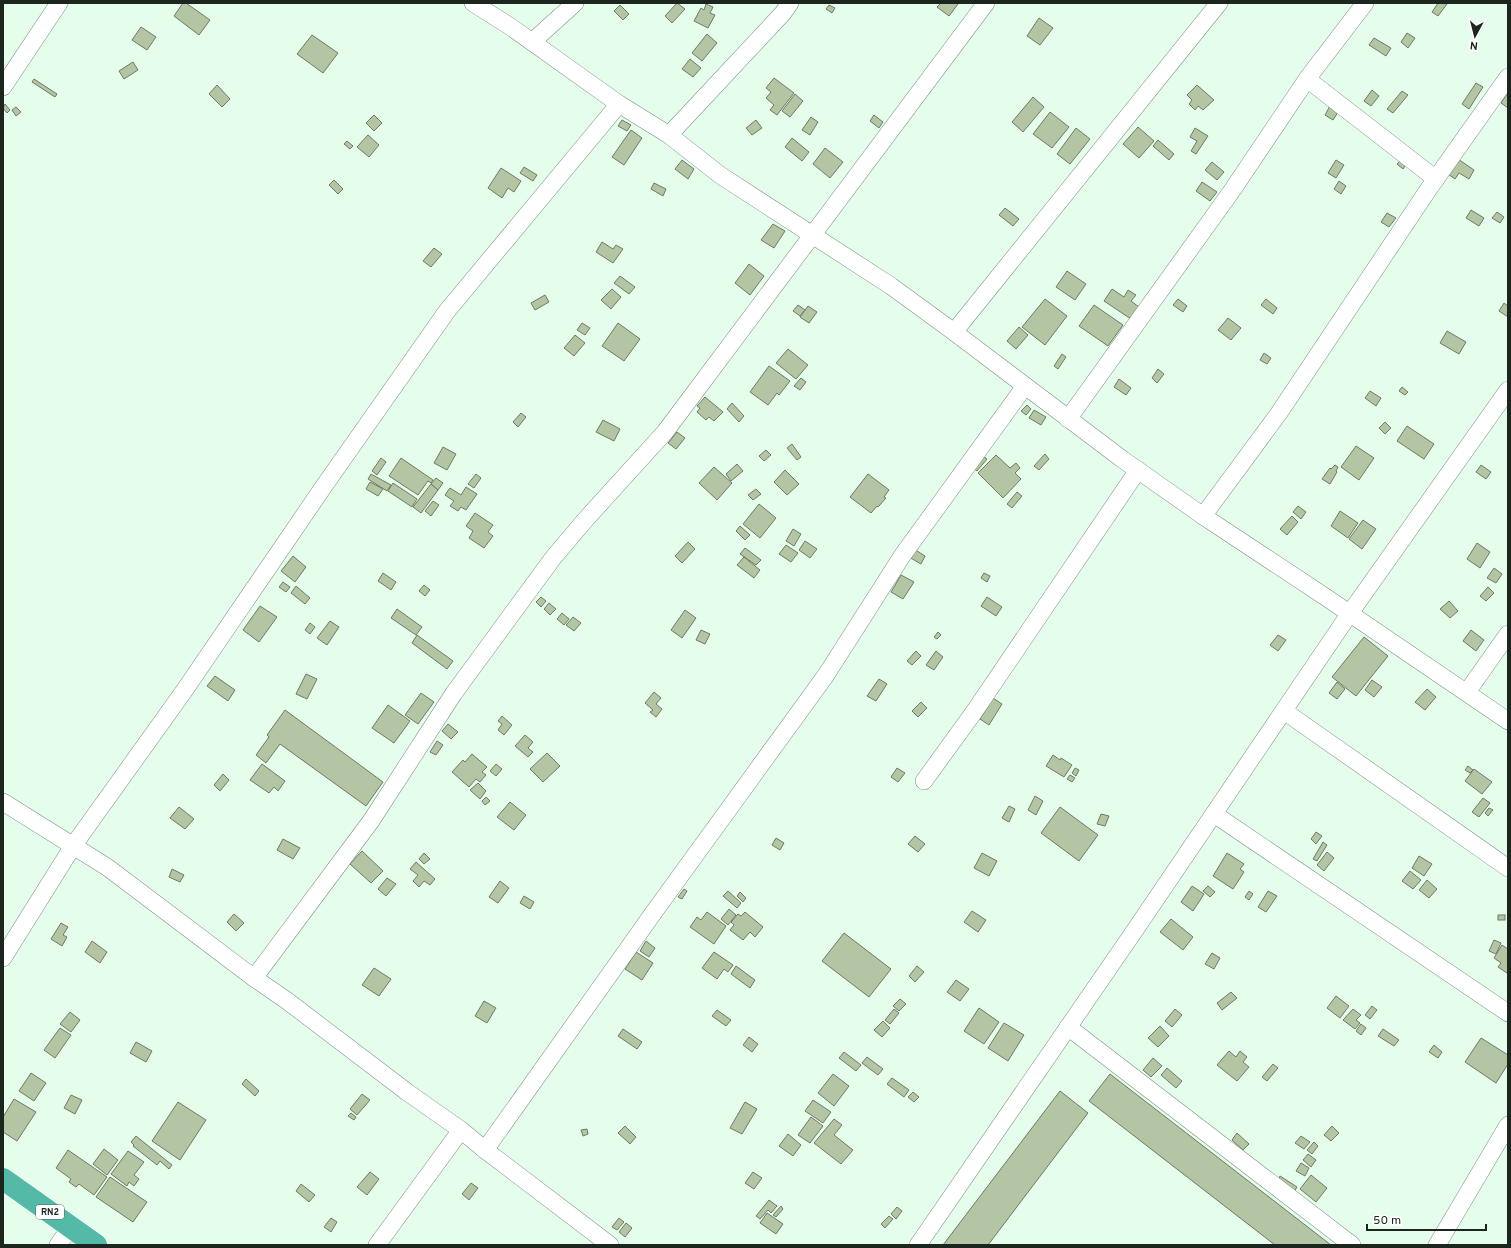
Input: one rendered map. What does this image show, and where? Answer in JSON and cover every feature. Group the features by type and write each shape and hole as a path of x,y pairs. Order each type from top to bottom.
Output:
{"highway":[{"name":"RN2","path":"3,1179 96,1245"}],"street":[{"path":"4,82 59,3"},
{"path":"474,3 619,104 670,135 720,175 891,286 1068,419 1203,516 1350,613 1508,721"},
{"path":"532,42 575,3"},
{"path":"670,135 783,13 790,3"},
{"path":"254,978 371,821 454,693 553,558 586,519 665,432 986,3"},
{"path":"954,332 1219,3"},
{"path":"1068,419 1230,192 1307,79 1365,3"},
{"path":"1203,516 1279,413 1436,179 1508,77"},
{"path":"1307,79 1436,179"},
{"path":"3,958 73,846 184,691 324,486 447,311 619,104"},
{"path":"485,1150 645,925 826,675 902,556 1025,386"},
{"path":"918,1245 1350,613 1508,390"},
{"path":"924,781 974,712 1138,470"},
{"path":"1467,692 1508,634"},
{"path":"1284,711 1508,868"},
{"path":"3,802 107,868 254,978 286,1000 407,1092 461,1130 610,1245"},
{"path":"1214,814 1508,1013"},
{"path":"1068,1027 1352,1245"},
{"path":"1437,1245 1508,1125"},
{"path":"377,1245 461,1130"},
{"path":"58,1245 71,1227"}],"building":[{"path":"183,3 186,3 210,20 199,35 174,16"},
{"path":"677,3 685,9 672,23 665,16"},
{"path":"941,3 958,4 949,16 937,7"},
{"path":"1438,3 1447,4 1438,16 1432,12"},
{"path":"706,4 713,7 710,13 715,15 708,28 694,21 701,8 704,10"},
{"path":"620,5 629,14 623,20 614,11"},
{"path":"829,5 835,8 832,13 826,9"},
{"path":"1039,18 1053,28 1040,45 1027,36"},
{"path":"141,27 156,37 147,50 132,40"},
{"path":"1407,33 1415,38 1408,48 1401,42"},
{"path":"707,34 717,43 702,61 692,53"},
{"path":"312,35 338,53 323,73 297,54"},
{"path":"1374,38 1391,48 1386,56 1369,45"},
{"path":"690,59 701,68 693,77 682,69"},
{"path":"133,62 138,70 124,79 119,71"},
{"path":"774,78 794,93 777,115 770,110 774,105 766,98 771,92 766,88"},
{"path":"34,79 57,94 55,97 32,82"},
{"path":"1476,83 1483,87 1469,109 1462,104"},
{"path":"217,85 230,99 222,107 209,94"},
{"path":"1197,85 1214,100 1203,110 1198,106 1195,110 1189,104 1192,100 1187,95"},
{"path":"1372,90 1379,96 1371,106 1364,101"},
{"path":"1402,91 1408,95 1393,113 1387,109"},
{"path":"1508,92 1508,108 1501,103"},
{"path":"795,94 803,101 790,117 782,111"},
{"path":"1033,97 1044,107 1023,132 1012,122"},
{"path":"5,104 10,110 7,113 3,108"},
{"path":"1331,104 1340,109 1333,120 1325,115"},
{"path":"16,107 21,112 16,116 12,110"},
{"path":"1050,112 1069,127 1052,148 1033,134"},
{"path":"374,115 382,123 374,131 366,123"},
{"path":"874,115 883,122 879,128 870,121"},
{"path":"811,117 818,122 810,135 802,130"},
{"path":"622,120 631,125 627,131 618,126"},
{"path":"756,120 762,128 752,135 746,128"},
{"path":"1138,127 1154,141 1139,158 1123,144"},
{"path":"1076,128 1090,139 1070,164 1057,154"},
{"path":"1195,128 1208,136 1196,154 1191,151 1197,141 1190,137"},
{"path":"631,130 642,138 624,165 612,157"},
{"path":"368,135 379,145 369,157 357,147"},
{"path":"792,138 809,152 802,161 785,147"},
{"path":"1158,140 1174,154 1169,160 1153,146"},
{"path":"347,141 353,146 350,149 344,144"},
{"path":"825,148 843,162 830,178 813,164"},
{"path":"1402,159 1407,163 1403,169 1397,164"},
{"path":"1458,159 1474,170 1469,179 1459,173 1455,179 1448,174"},
{"path":"682,160 694,169 688,179 675,169"},
{"path":"1336,160 1344,165 1336,178 1328,173"},
{"path":"1212,162 1224,172 1217,180 1205,170"},
{"path":"524,167 537,175 533,181 520,173"},
{"path":"501,168 521,181 514,192 508,188 502,198 488,188"},
{"path":"334,180 343,189 338,194 329,185"},
{"path":"1339,181 1346,186 1341,194 1334,189"},
{"path":"1202,182 1217,192 1210,201 1196,191"},
{"path":"654,183 666,189 663,196 651,189"},
{"path":"1005,208 1019,219 1013,226 999,215"},
{"path":"1471,210 1484,218 1479,226 1466,218"},
{"path":"1497,212 1504,217 1500,223 1492,218"},
{"path":"1387,213 1396,218 1389,227 1381,222"},
{"path":"773,224 785,231 774,248 761,240"},
{"path":"602,242 613,249 616,245 623,249 613,263 596,252"},
{"path":"434,248 442,254 431,267 423,261"},
{"path":"749,264 764,276 750,295 735,283"},
{"path":"1067,271 1086,284 1075,300 1056,287"},
{"path":"620,276 635,287 629,294 614,283"},
{"path":"612,289 621,297 611,309 601,300"},
{"path":"1112,289 1124,297 1128,290 1136,295 1131,301 1139,307 1131,319 1104,301"},
{"path":"545,295 549,302 535,310 531,303"},
{"path":"1045,299 1067,316 1045,345 1022,327"},
{"path":"1178,299 1187,306 1183,312 1173,305"},
{"path":"1266,299 1277,308 1273,314 1261,305"},
{"path":"1504,303 1508,306 1508,317 1499,311"},
{"path":"798,305 805,310 800,316 793,311"},
{"path":"1094,305 1123,325 1108,346 1079,326"},
{"path":"808,306 817,312 809,323 800,317"},
{"path":"1228,318 1241,328 1231,340 1218,330"},
{"path":"582,323 590,328 585,335 577,330"},
{"path":"618,323 640,339 624,361 602,346"},
{"path":"1019,327 1028,335 1016,349 1007,341"},
{"path":"1447,331 1466,342 1459,354 1440,343"},
{"path":"575,335 585,343 574,356 564,348"},
{"path":"788,349 808,365 796,379 776,363"},
{"path":"1264,353 1271,358 1267,364 1260,360"},
{"path":"1062,354 1066,357 1058,369 1054,366"},
{"path":"769,366 790,381 779,395 777,393 768,405 750,392"},
{"path":"1158,369 1164,374 1157,383 1152,378"},
{"path":"801,378 806,382 800,390 794,386"},
{"path":"1119,379 1131,388 1126,395 1114,387"},
{"path":"1402,387 1408,392 1405,395 1399,391"},
{"path":"1370,391 1381,398 1376,406 1365,398"},
{"path":"705,397 723,412 714,421 709,417 706,420 697,412 700,408 697,406"},
{"path":"732,403 744,416 739,422 727,409"},
{"path":"1027,405 1031,409 1026,415 1021,411"},
{"path":"1034,410 1046,417 1041,425 1029,418"},
{"path":"521,413 526,417 518,427 513,422"},
{"path":"603,420 620,429 614,441 596,432"},
{"path":"1385,422 1391,428 1385,434 1379,428"},
{"path":"1407,426 1434,444 1424,459 1397,441"},
{"path":"677,432 685,438 676,449 668,443"},
{"path":"792,444 801,457 797,460 787,448"},
{"path":"1356,446 1374,458 1359,480 1341,467"},
{"path":"443,447 456,454 447,470 434,463"},
{"path":"766,450 771,455 764,461 759,456"},
{"path":"1045,454 1049,459 1039,470 1034,466"},
{"path":"982,455 987,459 977,471 972,467"},
{"path":"996,455 1010,468 1016,463 1020,468 1015,473 1021,479 1003,498 978,473"},
{"path":"381,458 386,462 377,475 372,471"},
{"path":"401,458 433,480 431,483 428,481 418,495 389,476"},
{"path":"737,464 743,471 731,481 726,474"},
{"path":"1335,465 1338,467 1337,472 1330,484 1322,479 1330,468 1331,469"},
{"path":"1481,465 1491,472 1486,479 1476,472"},
{"path":"714,467 732,483 717,500 699,483"},
{"path":"785,470 799,484 787,495 774,482"},
{"path":"371,474 391,485 387,491 368,479"},
{"path":"476,474 481,478 474,488 468,484"},
{"path":"868,474 889,490 884,497 886,498 871,513 850,497"},
{"path":"436,478 443,483 438,490 431,484"},
{"path":"370,482 383,489 378,496 366,489"},
{"path":"393,483 417,499 412,507 388,491"},
{"path":"431,484 438,490 421,513 413,507"},
{"path":"466,487 477,494 466,510 461,507 458,511 450,506 454,501 445,495 450,488 461,495"},
{"path":"756,489 761,494 753,500 748,495"},
{"path":"1017,492 1022,496 1012,508 1007,504"},
{"path":"433,501 439,505 431,516 425,511"},
{"path":"759,504 776,518 760,538 743,524"},
{"path":"1298,506 1306,512 1301,519 1293,512"},
{"path":"1340,511 1358,523 1348,538 1331,526"},
{"path":"475,513 493,525 488,532 493,536 484,548 469,538 473,531 466,526"},
{"path":"1292,516 1298,522 1287,535 1280,529"},
{"path":"1363,520 1376,529 1362,549 1349,539"},
{"path":"740,526 750,535 745,540 736,531"},
{"path":"793,529 801,534 794,546 786,541"},
{"path":"805,541 817,549 810,558 799,550"},
{"path":"688,542 695,549 682,563 675,556"},
{"path":"1477,543 1490,552 1480,568 1467,559"},
{"path":"786,545 798,553 791,562 779,554"},
{"path":"745,548 761,560 756,565 740,554"},
{"path":"914,549 925,556 921,564 909,557"},
{"path":"293,556 306,567 295,582 281,571"},
{"path":"744,557 760,570 754,578 737,565"},
{"path":"1494,568 1502,574 1496,583 1487,578"},
{"path":"383,573 396,582 391,590 378,581"},
{"path":"984,573 990,576 987,582 981,578"},
{"path":"901,575 914,582 903,599 891,592"},
{"path":"283,582 290,587 286,592 279,587"},
{"path":"424,585 430,590 425,596 419,591"},
{"path":"296,586 310,598 305,604 291,593"},
{"path":"1488,587 1494,593 1486,601 1480,596"},
{"path":"541,597 546,601 541,607 536,602"},
{"path":"987,597 1002,607 996,616 981,606"},
{"path":"1449,601 1458,611 1450,618 1440,609"},
{"path":"549,603 556,609 550,615 544,609"},
{"path":"260,606 277,617 259,642 243,630"},
{"path":"397,609 422,627 416,635 391,618"},
{"path":"685,610 696,618 682,638 671,630"},
{"path":"562,613 569,619 564,625 557,619"},
{"path":"573,617 581,623 574,631 566,625"},
{"path":"330,621 339,627 327,645 317,638"},
{"path":"310,623 315,627 310,634 305,630"},
{"path":"701,630 710,634 705,644 696,640"},
{"path":"1471,630 1484,640 1476,651 1463,641"},
{"path":"938,632 941,635 937,639 934,637"},
{"path":"417,635 453,661 447,669 412,643"},
{"path":"1278,635 1286,640 1278,651 1270,645"},
{"path":"1364,637 1388,656 1356,696 1332,677"},
{"path":"916,651 921,656 912,665 907,661"},
{"path":"936,651 943,657 934,670 926,665"},
{"path":"306,674 317,679 307,699 296,694"},
{"path":"215,676 235,690 228,701 207,686"},
{"path":"879,679 887,684 876,701 867,696"},
{"path":"1372,680 1382,687 1374,697 1365,690"},
{"path":"1337,682 1345,689 1337,699 1329,693"},
{"path":"1427,689 1436,697 1425,710 1415,702"},
{"path":"654,692 661,698 656,704 662,709 656,717 650,712 653,710 645,703"},
{"path":"421,693 434,702 418,724 405,715"},
{"path":"993,698 1002,704 989,725 980,719"},
{"path":"921,702 927,708 918,717 912,711"},
{"path":"388,705 410,721 394,743 372,728"},
{"path":"285,710 383,782 366,806 280,744 266,763 256,755 269,737 267,735"},
{"path":"502,716 512,725 504,735 498,730 502,724 498,721"},
{"path":"448,724 458,732 451,739 442,731"},
{"path":"525,735 533,742 528,748 533,752 528,757 515,746"},
{"path":"437,741 443,745 436,755 430,752"},
{"path":"547,753 560,766 543,782 530,769"},
{"path":"472,754 487,767 482,772 486,775 480,782 476,779 469,787 452,772 463,760 465,762"},
{"path":"1053,755 1072,765 1064,777 1046,766"},
{"path":"262,764 285,781 278,791 274,787 269,793 250,780"},
{"path":"496,764 502,769 496,776 490,771"},
{"path":"1468,766 1473,770 1470,773 1465,770"},
{"path":"897,768 905,773 898,782 891,777"},
{"path":"1075,768 1079,770 1076,776 1072,773"},
{"path":"1474,769 1492,782 1482,794 1465,781"},
{"path":"223,774 229,780 220,791 214,785"},
{"path":"1070,775 1075,778 1072,782 1067,779"},
{"path":"478,783 486,791 480,799 470,790"},
{"path":"1035,796 1043,801 1036,815 1028,810"},
{"path":"486,797 490,801 485,805 482,801"},
{"path":"1483,798 1490,803 1479,817 1472,812"},
{"path":"510,802 526,815 514,830 497,817"},
{"path":"1009,806 1015,809 1009,822 1002,818"},
{"path":"179,807 194,819 185,829 170,818"},
{"path":"1060,807 1098,835 1079,861 1041,833"},
{"path":"1489,808 1493,810 1488,816 1485,813"},
{"path":"1101,814 1109,816 1105,826 1097,824"},
{"path":"1316,832 1322,836 1316,844 1311,839"},
{"path":"915,836 925,844 918,852 908,844"},
{"path":"776,838 784,843 780,850 772,845"},
{"path":"283,839 300,848 293,859 277,850"},
{"path":"1323,842 1327,845 1317,861 1313,859"},
{"path":"362,851 383,871 371,883 350,864"},
{"path":"1327,852 1334,858 1324,871 1317,865"},
{"path":"424,853 430,859 424,864 419,859"},
{"path":"982,853 997,861 989,876 974,868"},
{"path":"1227,853 1244,864 1240,869 1244,872 1233,889 1213,876"},
{"path":"1419,856 1432,864 1424,876 1412,868"},
{"path":"416,862 435,879 430,885 424,881 419,887 413,881 418,875 410,869"},
{"path":"172,869 184,875 180,882 169,877"},
{"path":"1410,871 1421,880 1413,889 1402,881"},
{"path":"387,878 396,884 386,896 378,889"},
{"path":"1427,880 1437,889 1429,898 1419,890"},
{"path":"500,881 509,888 498,903 489,897"},
{"path":"1192,886 1204,894 1193,911 1181,902"},
{"path":"1208,886 1215,892 1210,897 1203,891"},
{"path":"684,889 687,891 682,899 678,897"},
{"path":"728,891 741,903 737,908 723,896"},
{"path":"1249,891 1253,894 1249,900 1245,897"},
{"path":"1268,891 1277,896 1266,912 1258,907"},
{"path":"740,892 746,898 743,902 737,896"},
{"path":"524,896 534,902 530,909 520,903"},
{"path":"729,909 736,915 728,925 721,919"},
{"path":"972,911 986,920 978,932 964,922"},
{"path":"707,912 726,926 714,944 690,927 697,917 701,920"},
{"path":"745,912 763,927 755,937 750,932 743,940 730,930 734,925 731,922 738,914 741,916"},
{"path":"234,914 244,923 236,931 227,922"},
{"path":"1498,915 1505,915 1505,920 1498,920"},
{"path":"1171,919 1193,937 1183,950 1160,932"},
{"path":"61,923 68,927 63,935 67,937 62,946 51,939"},
{"path":"844,933 891,969 869,997 822,961"},
{"path":"1494,940 1501,943 1496,954 1489,951"},
{"path":"92,941 107,952 100,963 85,952"},
{"path":"646,941 655,948 649,957 640,951"},
{"path":"1502,945 1508,949 1507,973 1498,967 1501,963 1494,958"},
{"path":"636,952 653,963 642,980 625,969"},
{"path":"714,952 733,965 728,972 724,969 717,979 702,968"},
{"path":"1212,953 1220,958 1214,969 1205,964"},
{"path":"736,966 755,980 750,988 731,974"},
{"path":"917,966 924,972 915,982 909,976"},
{"path":"374,968 391,979 379,996 362,985"},
{"path":"956,980 969,989 960,1001 947,992"},
{"path":"1231,992 1237,998 1222,1010 1217,1003"},
{"path":"1336,996 1349,1006 1340,1018 1327,1008"},
{"path":"900,999 906,1004 899,1011 893,1006"},
{"path":"484,1001 496,1008 487,1023 475,1016"},
{"path":"1372,1006 1377,1010 1370,1019 1365,1015"},
{"path":"979,1008 999,1022 984,1044 964,1031"},
{"path":"894,1009 899,1013 890,1024 885,1020"},
{"path":"1175,1009 1182,1015 1172,1027 1165,1021"},
{"path":"1353,1009 1361,1015 1356,1020 1360,1023 1355,1029 1343,1020"},
{"path":"717,1010 731,1020 726,1026 712,1016"},
{"path":"70,1012 80,1020 71,1032 60,1024"},
{"path":"883,1021 890,1028 882,1037 874,1030"},
{"path":"1004,1023 1024,1035 1008,1061 988,1048"},
{"path":"1361,1024 1366,1028 1361,1035 1356,1031"},
{"path":"1160,1026 1169,1036 1158,1047 1148,1038"},
{"path":"60,1028 71,1035 55,1058 44,1050"},
{"path":"623,1029 642,1042 637,1049 618,1036"},
{"path":"1383,1029 1399,1040 1394,1046 1378,1036"},
{"path":"749,1037 758,1044 752,1052 743,1045"},
{"path":"1481,1038 1508,1055 1508,1064 1496,1083 1465,1062"},
{"path":"136,1042 152,1051 146,1062 130,1053"},
{"path":"1434,1045 1442,1052 1438,1058 1429,1052"},
{"path":"1229,1051 1236,1057 1240,1051 1247,1057 1243,1062 1249,1067 1237,1081 1217,1065"},
{"path":"844,1052 861,1065 856,1071 839,1058"},
{"path":"867,1057 883,1069 878,1075 862,1063"},
{"path":"1153,1058 1162,1066 1151,1077 1143,1070"},
{"path":"1273,1064 1278,1068 1267,1081 1262,1077"},
{"path":"1167,1068 1182,1081 1176,1088 1161,1075"},
{"path":"31,1073 46,1083 34,1101 19,1091"},
{"path":"833,1074 849,1086 834,1106 818,1093"},
{"path":"1110,1074 1331,1245 1275,1245 1089,1101"},
{"path":"892,1078 909,1090 904,1097 887,1084"},
{"path":"246,1079 259,1091 255,1096 242,1084"},
{"path":"1060,1091 1088,1113 988,1245 943,1245"},
{"path":"913,1092 919,1097 914,1102 908,1097"},
{"path":"362,1094 370,1100 357,1115 350,1109"},
{"path":"71,1095 82,1100 75,1114 64,1108"},
{"path":"14,1099 36,1112 17,1141 3,1132 3,1117"},
{"path":"813,1100 831,1112 823,1123 805,1111"},
{"path":"178,1102 206,1120 180,1160 152,1141"},
{"path":"745,1102 757,1109 742,1134 730,1128"},
{"path":"351,1113 356,1117 354,1120 348,1116"},
{"path":"811,1117 823,1126 810,1143 798,1135"},
{"path":"834,1119 842,1125 834,1135 853,1150 841,1164 814,1143"},
{"path":"625,1126 636,1137 630,1144 618,1133"},
{"path":"1332,1126 1339,1133 1331,1141 1324,1135"},
{"path":"587,1129 588,1134 583,1136 581,1130"},
{"path":"1237,1133 1249,1144 1243,1150 1232,1140"},
{"path":"788,1134 801,1145 793,1156 779,1146"},
{"path":"136,1136 172,1165 169,1169 160,1161 157,1165 133,1146 134,1145 131,1142"},
{"path":"1301,1136 1310,1142 1304,1149 1295,1143"},
{"path":"1314,1142 1318,1146 1312,1154 1307,1150"},
{"path":"104,1149 118,1160 107,1175 93,1164"},
{"path":"68,1150 107,1177 94,1195 79,1184 76,1187 69,1182 71,1179 56,1168"},
{"path":"128,1151 144,1162 134,1175 139,1179 134,1186 129,1182 127,1186 111,1174"},
{"path":"1308,1154 1316,1160 1311,1167 1303,1160"},
{"path":"1301,1163 1309,1168 1305,1176 1296,1171"},
{"path":"370,1172 379,1179 367,1195 357,1187"},
{"path":"753,1172 762,1178 754,1189 745,1183"},
{"path":"1311,1175 1327,1188 1316,1202 1300,1189"},
{"path":"1280,1176 1297,1187 1294,1192 1277,1181"},
{"path":"110,1177 147,1202 133,1222 96,1197"},
{"path":"471,1183 478,1188 469,1200 462,1194"},
{"path":"301,1184 315,1195 309,1202 296,1191"},
{"path":"769,1200 777,1206 771,1213 768,1210 760,1219 756,1216"},
{"path":"781,1206 783,1209 776,1217 773,1215"},
{"path":"897,1207 902,1211 896,1219 891,1214"},
{"path":"767,1213 783,1224 776,1234 760,1223"},
{"path":"889,1216 893,1219 885,1228 881,1224"},
{"path":"331,1218 337,1222 331,1232 324,1227"},
{"path":"619,1218 624,1222 617,1230 612,1227"},
{"path":"626,1223 632,1228 625,1237 619,1232"}]}
